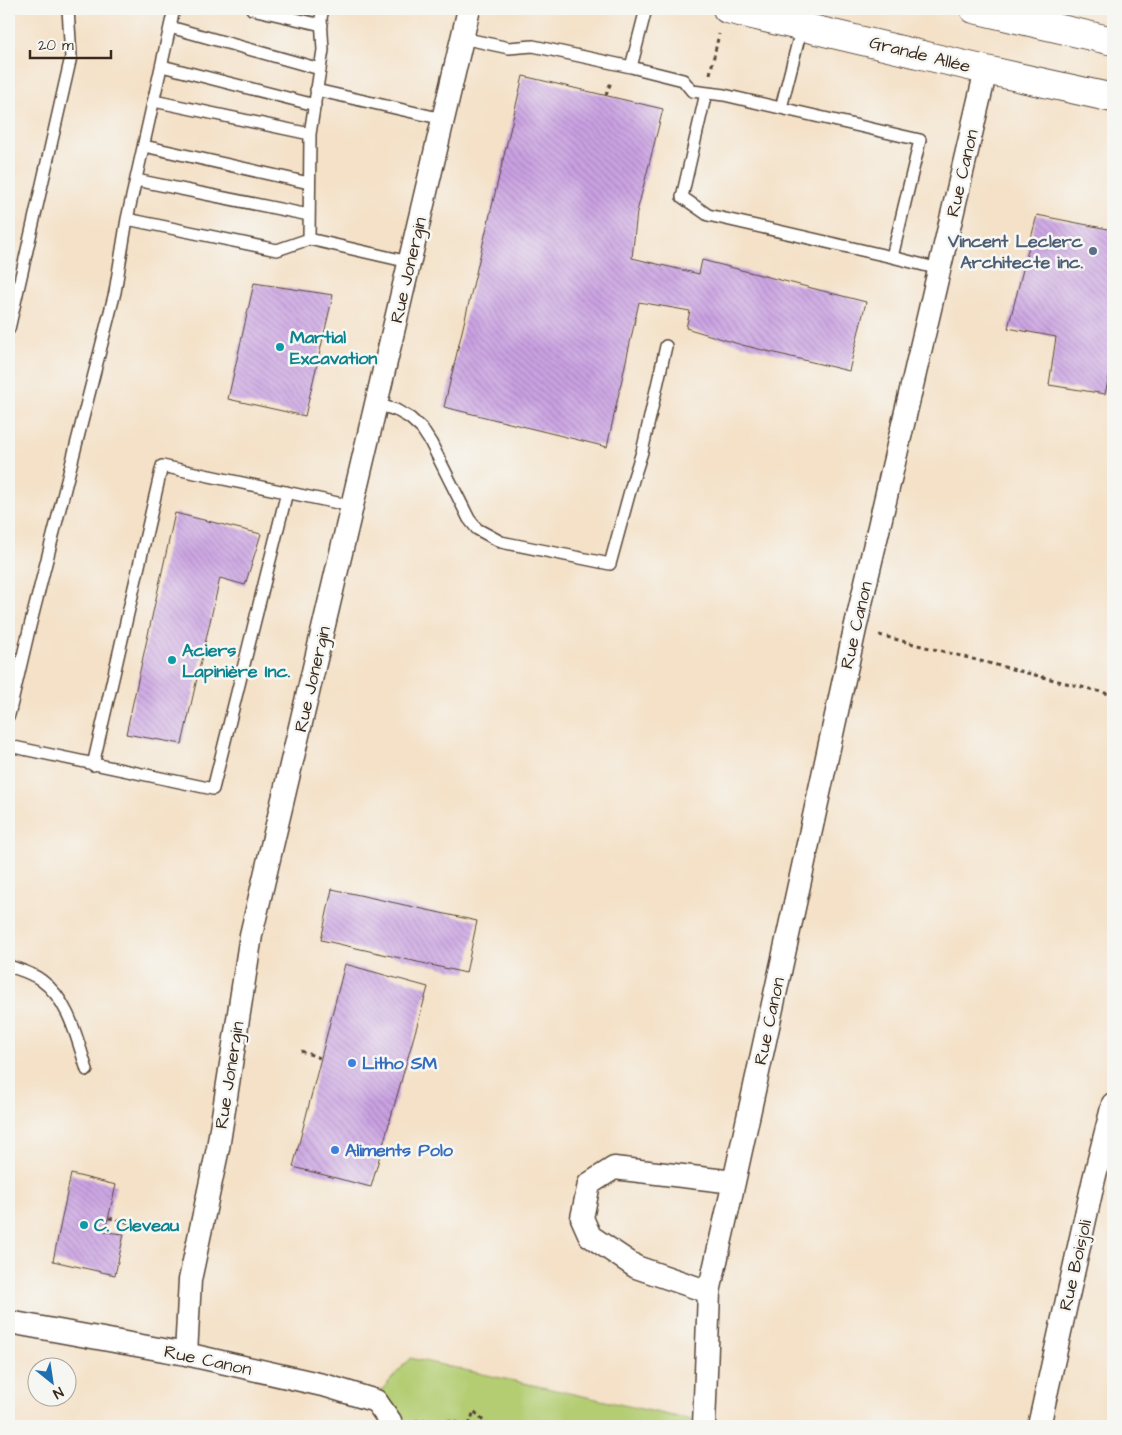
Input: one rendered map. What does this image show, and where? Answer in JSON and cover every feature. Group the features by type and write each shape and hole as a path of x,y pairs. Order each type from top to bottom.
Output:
{"main road":[{"path":"974,9 1113,41"},
{"name":"Grande Allée","path":"723,21 802,26 1113,98"}],"street":[{"name":"Rue Jonergin","path":"186,1354 190,1280 218,1148 251,935 469,9"},
{"name":"Rue Canon","path":"704,1426 709,1292 855,629 986,70"},
{"name":"Rue Boisjoli","path":"1039,1426 1104,1181 1113,1104"},
{"path":"709,1292 636,1267 590,1236 582,1218 590,1184 614,1168 734,1182"},
{"name":"Rue Canon","path":"9,1322 186,1354 327,1386 376,1401 391,1424"}],"lane":[{"path":"9,329 71,57 68,9"},
{"path":"9,714 14,670 115,292 127,219 174,9"},
{"path":"252,9 322,26"},
{"path":"309,239 310,134 323,50 321,18 323,9"},
{"path":"631,67 646,9"},
{"path":"781,108 802,26"},
{"path":"170,28 320,69"},
{"path":"462,38 509,48 532,46 631,67 683,80 692,91 724,95 920,140 892,257"},
{"path":"162,66 315,105"},
{"path":"316,90 443,119"},
{"path":"706,94 682,197 708,215 939,269"},
{"path":"154,101 310,134"},
{"path":"144,146 309,183"},
{"path":"136,180 309,215"},
{"path":"127,219 277,250 309,239 410,262"},
{"path":"376,404 396,410 410,418 422,429 469,519 477,529 500,542 610,564 632,480 642,452 666,346"},
{"path":"93,765 162,466 352,506"},
{"path":"9,746 213,789 286,492"},
{"path":"9,966 26,971 41,980 63,1004 87,1070"}],"path":[{"path":"714,58 723,21"},
{"path":"855,629 1113,695"},
{"path":"301,1051 320,1058"},
{"path":"109,1218 144,1226"},
{"path":"391,1424 449,1421 470,1426 474,1411 488,1426"}],"green space":[{"path":"410,1358 696,1421 696,1426 402,1426 378,1394"}],"building":[{"path":"523,76 663,109 637,212 632,258 699,274 702,260 866,302 849,371 742,345 686,328 690,311 639,302 607,447 444,407"},
{"path":"1037,215 1113,230 1113,360 1105,394 1049,385 1056,337 1008,328"},
{"name":"Martial Excavation","path":"254,283 333,295 305,416 228,399"},
{"name":"Aciers Lapinière Inc.","path":"175,513 261,534 245,585 220,578 182,744 126,734"},
{"path":"332,889 477,921 466,973 321,940"},
{"path":"345,964 428,987 371,1187 293,1167"},
{"name":"C. Cleveau","path":"71,1174 116,1185 105,1232 124,1234 115,1275 53,1261"}],"place":[{"name":"Vincent Leclerc Architecte inc.","path":"1093,251"},
{"name":"Martial Excavation","path":"280,347"},
{"name":"Aciers Lapinière Inc.","path":"172,660"},
{"name":"Litho SM","path":"352,1063"},
{"name":"Aliments Polo","path":"335,1150"},
{"name":"C. Cleveau","path":"84,1225"}]}
